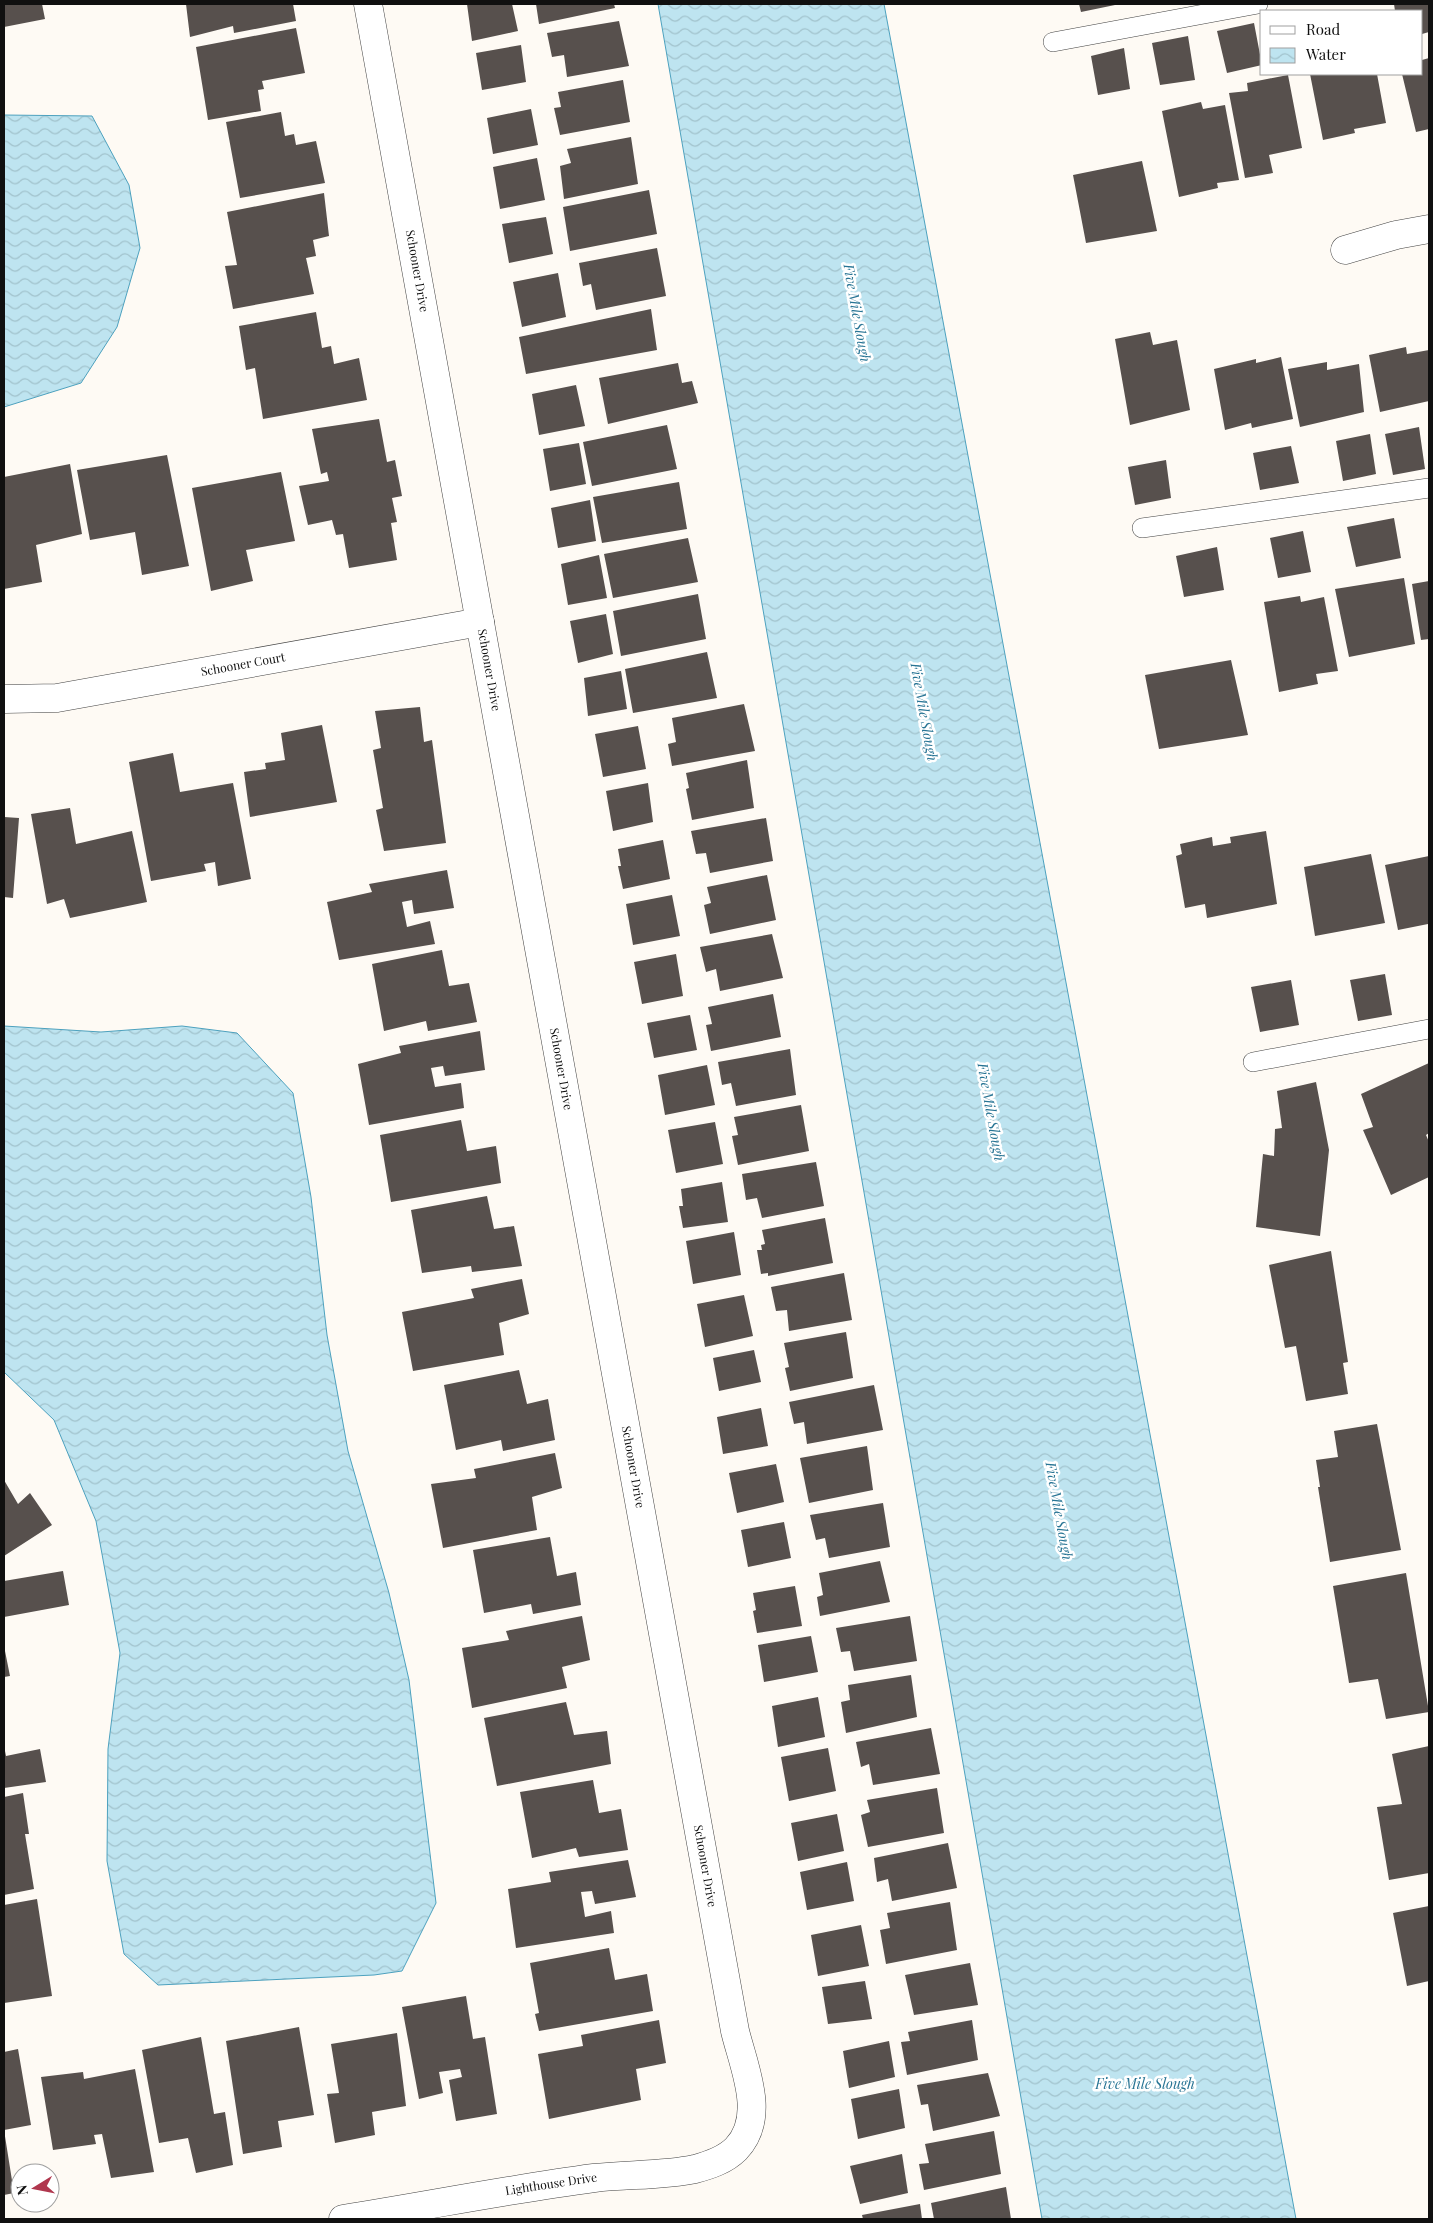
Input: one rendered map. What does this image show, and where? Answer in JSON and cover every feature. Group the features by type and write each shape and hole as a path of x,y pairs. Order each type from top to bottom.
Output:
{"street":[{"name":"Schooner Drive","path":"368,4 734,2031 752,2102 752,2118 748,2132"},
{"path":"1345,250 1396,235 1429,229"},
{"name":"Schooner Court","path":"5,699 57,698 480,622"},
{"name":"Lighthouse Drive","path":"343,2219 594,2178 695,2169 723,2160 736,2149 748,2132"}],"lane":[{"path":"1053,42 1258,4"},
{"path":"1142,528 1429,488"},
{"path":"1253,1062 1429,1029"}],"water":[{"name":"Five Mile Slough","path":"658,4 884,4 1296,2219 1042,2219"},
{"path":"4,115 92,116 129,185 140,248 117,327 81,383 4,407"},
{"path":"4,1026 101,1032 182,1026 237,1033 293,1093 311,1197 327,1335 348,1451 389,1593 409,1680 436,1903 402,1971 374,1975 158,1985 124,1954 107,1861 108,1749 120,1653 96,1521 54,1420 4,1372"}],"building":[{"path":"4,4 42,4 45,19 4,27"},
{"path":"186,4 293,4 296,21 234,33 233,26 190,37"},
{"path":"467,4 512,4 518,31 472,41"},
{"path":"536,4 614,4 615,8 539,24"},
{"path":"1079,4 1114,4 1115,5 1081,12"},
{"path":"1394,4 1429,4 1429,32 1423,34 1423,10 1395,10"},
{"path":"619,21 629,66 567,77 564,55 552,57 547,33"},
{"path":"1254,23 1260,54 1260,65 1227,73 1217,31"},
{"path":"296,28 305,73 262,81 264,89 258,90 261,111 208,120 196,47"},
{"path":"1188,36 1195,80 1160,85 1152,43"},
{"path":"521,45 526,82 482,90 476,53"},
{"path":"1124,48 1130,89 1098,95 1091,56"},
{"path":"1429,58 1429,129 1416,132 1402,75 1423,75 1423,60"},
{"path":"1288,75 1302,148 1269,155 1273,173 1245,178 1229,93 1248,91 1247,83"},
{"path":"1310,75 1377,75 1386,123 1354,129 1355,133 1323,140"},
{"path":"623,80 630,122 560,135 554,108 561,107 558,92"},
{"path":"1201,102 1203,109 1225,105 1239,180 1217,183 1218,188 1179,197 1162,111"},
{"path":"531,109 538,145 493,154 487,118"},
{"path":"281,112 285,136 294,134 296,145 316,141 325,183 240,198 226,122"},
{"path":"631,137 638,184 564,199 560,166 571,163 567,149"},
{"path":"537,158 545,200 500,209 493,167"},
{"path":"1142,161 1157,231 1086,243 1073,175"},
{"path":"649,190 657,234 570,251 563,207"},
{"path":"324,193 329,236 313,240 316,256 306,258 314,294 233,309 225,266 237,265 227,212"},
{"path":"546,217 553,254 509,263 502,224"},
{"path":"657,248 666,296 596,310 591,284 583,286 579,263"},
{"path":"558,273 566,317 522,327 513,282"},
{"path":"651,309 657,350 526,374 519,337"},
{"path":"316,312 322,348 331,346 334,364 359,358 367,400 263,419 255,368 246,370 239,326"},
{"path":"1150,332 1153,345 1177,340 1190,410 1130,425 1115,339"},
{"path":"1406,347 1407,354 1429,350 1429,401 1380,412 1369,355"},
{"path":"1281,357 1293,419 1252,428 1251,423 1225,430 1214,369 1256,359 1256,363"},
{"path":"1327,362 1327,370 1359,364 1364,412 1300,427 1288,369"},
{"path":"678,363 682,383 692,381 698,403 608,424 599,378"},
{"path":"576,385 585,426 539,435 532,394"},
{"path":"379,419 387,462 395,460 402,496 392,498 397,522 391,523 397,560 349,568 343,534 336,535 332,520 308,525 299,486 329,481 327,472 321,474 312,429"},
{"path":"667,425 677,469 592,486 583,442"},
{"path":"1419,427 1425,469 1393,475 1385,434"},
{"path":"1370,434 1376,474 1343,481 1336,441"},
{"path":"579,443 586,484 550,491 543,449"},
{"path":"1291,446 1299,483 1260,490 1253,453"},
{"path":"167,455 189,566 142,575 135,532 90,540 77,470"},
{"path":"1166,460 1171,498 1135,505 1128,467"},
{"path":"70,464 82,534 36,545 42,582 4,589 4,477"},
{"path":"281,472 295,541 246,550 253,581 211,591 192,488"},
{"path":"679,482 687,529 602,543 593,497"},
{"path":"590,500 596,541 558,548 551,508"},
{"path":"1394,518 1401,558 1356,567 1347,527"},
{"path":"1303,531 1311,572 1278,578 1270,538"},
{"path":"688,538 698,582 613,598 604,554"},
{"path":"1217,547 1224,590 1184,597 1176,556"},
{"path":"599,555 607,598 568,605 561,564"},
{"path":"1404,578 1415,644 1349,657 1335,589"},
{"path":"1429,581 1429,639 1421,640 1412,584"},
{"path":"698,594 706,639 621,656 613,611"},
{"path":"1300,596 1301,602 1324,597 1338,671 1316,674 1318,684 1279,692 1264,602"},
{"path":"606,614 613,654 578,663 570,621"},
{"path":"707,652 717,698 633,713 625,669"},
{"path":"1231,660 1248,735 1159,749 1145,675"},
{"path":"621,671 627,709 588,716 584,678"},
{"path":"744,704 755,751 672,766 668,744 676,742 672,718"},
{"path":"420,707 424,742 432,740 446,843 384,851 376,810 383,808 373,750 381,748 375,711"},
{"path":"322,725 337,802 250,817 244,772 266,769 265,763 285,760 281,733"},
{"path":"638,726 646,769 603,777 595,734"},
{"path":"173,753 180,792 233,783 251,879 218,886 215,862 204,864 206,871 151,881 129,762"},
{"path":"747,760 754,808 692,820 686,789 689,788 686,773"},
{"path":"648,783 653,822 613,831 606,791"},
{"path":"70,808 76,844 132,831 147,902 70,918 64,899 47,904 31,814"},
{"path":"4,817 19,818 13,898 4,897"},
{"path":"766,818 773,861 710,873 706,853 696,854 691,831"},
{"path":"1266,831 1277,904 1207,918 1205,904 1185,908 1176,856 1182,854 1180,844 1212,837 1213,846 1231,843 1230,837"},
{"path":"663,840 670,879 623,889 618,866 621,866 618,849"},
{"path":"1371,854 1385,923 1315,936 1304,867"},
{"path":"1429,856 1429,928 1428,924 1398,930 1385,865"},
{"path":"447,870 454,908 414,914 412,900 402,902 407,927 430,921 435,944 339,960 327,902 372,892 369,884"},
{"path":"767,875 776,920 710,934 704,905 711,903 707,887"},
{"path":"672,895 680,936 633,945 626,904"},
{"path":"772,934 783,978 720,991 716,969 706,972 700,947"},
{"path":"442,950 449,986 469,983 477,1022 428,1031 426,1021 384,1031 372,964"},
{"path":"676,954 683,996 642,1004 634,962"},
{"path":"1385,974 1392,1015 1358,1021 1350,980"},
{"path":"1291,980 1299,1025 1260,1032 1251,987"},
{"path":"773,994 781,1037 711,1051 706,1025 712,1024 708,1007"},
{"path":"690,1015 697,1050 654,1058 647,1023"},
{"path":"480,1031 485,1070 445,1076 443,1066 431,1068 435,1087 461,1083 464,1108 369,1125 358,1064 401,1053 399,1046"},
{"path":"790,1049 796,1095 736,1106 731,1083 722,1085 718,1062"},
{"path":"1429,1063 1429,1133 1426,1135 1429,1142 1429,1177 1391,1195 1363,1130 1373,1127 1361,1094"},
{"path":"707,1065 715,1105 665,1115 658,1075"},
{"path":"1316,1082 1329,1150 1320,1236 1256,1227 1263,1154 1274,1156 1275,1129 1282,1128 1277,1091"},
{"path":"801,1105 809,1151 738,1165 732,1136 738,1135 734,1117"},
{"path":"461,1120 467,1151 496,1146 501,1183 391,1202 380,1135"},
{"path":"715,1122 723,1164 676,1173 668,1130"},
{"path":"816,1162 824,1206 762,1218 757,1198 746,1200 742,1174"},
{"path":"722,1182 728,1222 683,1228 679,1206 683,1206 681,1189"},
{"path":"487,1196 494,1229 514,1226 522,1266 472,1272 471,1266 422,1273 411,1210"},
{"path":"825,1218 833,1263 768,1276 768,1273 761,1274 757,1250 762,1250 761,1245 765,1244 762,1230"},
{"path":"734,1232 741,1275 693,1284 686,1241"},
{"path":"1331,1251 1348,1362 1343,1363 1348,1394 1306,1401 1296,1346 1285,1348 1269,1265"},
{"path":"844,1273 852,1320 789,1331 787,1310 776,1311 771,1287"},
{"path":"522,1279 529,1314 499,1323 504,1355 413,1371 402,1312 474,1298 471,1289"},
{"path":"744,1295 753,1336 705,1347 697,1304"},
{"path":"846,1332 853,1378 790,1391 785,1368 789,1367 784,1343"},
{"path":"754,1350 761,1382 719,1391 713,1358"},
{"path":"519,1370 527,1404 548,1399 555,1440 503,1451 501,1440 456,1450 444,1385"},
{"path":"874,1385 883,1430 807,1444 804,1422 794,1424 789,1402"},
{"path":"761,1408 768,1446 723,1454 717,1417"},
{"path":"1377,1424 1401,1550 1330,1562 1318,1487 1320,1487 1316,1460 1338,1457 1334,1431"},
{"path":"867,1446 873,1490 809,1503 800,1458"},
{"path":"555,1453 562,1488 532,1497 537,1530 443,1548 431,1484 476,1478 474,1469"},
{"path":"776,1464 784,1502 737,1513 729,1473"},
{"path":"4,1480 18,1504 30,1493 52,1525 4,1556"},
{"path":"883,1503 890,1547 829,1558 825,1538 816,1540 810,1515"},
{"path":"784,1522 791,1558 748,1567 741,1530"},
{"path":"550,1537 557,1576 576,1572 581,1605 533,1614 531,1604 484,1613 473,1550"},
{"path":"880,1561 890,1602 820,1616 817,1597 823,1595 819,1573"},
{"path":"63,1571 69,1605 4,1617 4,1581"},
{"path":"1406,1573 1429,1712 1386,1719 1378,1679 1349,1683 1333,1586"},
{"path":"795,1586 802,1626 757,1633 753,1611 756,1610 753,1593"},
{"path":"582,1616 590,1660 562,1667 567,1688 472,1708 462,1648 509,1640 506,1631"},
{"path":"910,1616 917,1661 854,1671 850,1651 841,1652 836,1628"},
{"path":"811,1636 818,1672 764,1682 758,1645"},
{"path":"4,1646 10,1676 4,1677"},
{"path":"911,1675 917,1717 846,1733 841,1702 850,1700 848,1685"},
{"path":"818,1697 825,1737 778,1747 772,1706"},
{"path":"566,1702 574,1735 607,1731 611,1764 497,1786 484,1718"},
{"path":"931,1728 940,1774 873,1785 869,1764 861,1767 856,1742"},
{"path":"4,1746 6,1756 40,1749 46,1782 4,1788"},
{"path":"1429,1746 1429,1873 1389,1880 1377,1807 1402,1804 1392,1754"},
{"path":"828,1748 836,1791 789,1801 781,1757"},
{"path":"593,1780 599,1813 621,1809 628,1850 579,1857 576,1848 532,1858 520,1792"},
{"path":"937,1788 944,1833 868,1847 861,1815 870,1812 867,1800"},
{"path":"23,1793 29,1834 25,1834 34,1889 4,1895 4,1797"},
{"path":"837,1814 844,1851 798,1861 791,1823"},
{"path":"948,1843 957,1888 892,1901 888,1879 877,1882 874,1858"},
{"path":"628,1860 636,1897 595,1904 592,1891 581,1892 585,1917 611,1911 614,1933 516,1948 508,1889 551,1882 549,1872"},
{"path":"847,1862 854,1901 807,1910 800,1872"},
{"path":"37,1899 52,1996 4,2003 4,1905"},
{"path":"950,1902 957,1950 886,1964 880,1930 890,1928 887,1913"},
{"path":"1429,1906 1429,1981 1407,1986 1393,1913"},
{"path":"861,1925 869,1966 818,1976 811,1935"},
{"path":"609,1948 615,1980 647,1974 653,2011 539,2031 535,2014 539,2013 530,1963"},
{"path":"970,1963 978,2005 914,2015 905,1975"},
{"path":"865,1981 872,2019 828,2024 822,1987"},
{"path":"466,1996 473,2039 485,2037 497,2114 456,2121 449,2080 462,2077 460,2069 439,2072 443,2093 419,2099 402,2007"},
{"path":"659,2020 666,2063 636,2069 641,2100 549,2119 538,2054 583,2046 581,2035"},
{"path":"972,2020 978,2060 907,2075 901,2042 910,2041 908,2032"},
{"path":"299,2027 314,2115 278,2121 282,2147 243,2154 226,2041"},
{"path":"397,2033 406,2106 372,2112 375,2135 335,2143 327,2094 339,2093 331,2044"},
{"path":"201,2037 214,2114 225,2112 233,2165 196,2173 188,2138 159,2143 142,2050"},
{"path":"889,2041 895,2077 849,2088 843,2051"},
{"path":"18,2049 31,2125 4,2130 4,2052"},
{"path":"135,2069 154,2172 111,2178 102,2134 94,2135 96,2144 53,2150 41,2077 83,2072 84,2079"},
{"path":"988,2073 1000,2116 933,2131 928,2104 921,2105 917,2085"},
{"path":"899,2089 905,2128 858,2139 851,2099"},
{"path":"4,2130 10,2168 10,2194 4,2195"},
{"path":"994,2131 1001,2174 924,2190 919,2164 929,2163 925,2144"},
{"path":"902,2154 908,2193 860,2204 850,2166"},
{"path":"1006,2187 1011,2219 934,2219 931,2203"},
{"path":"920,2204 922,2219 863,2219 862,2215"}]}
